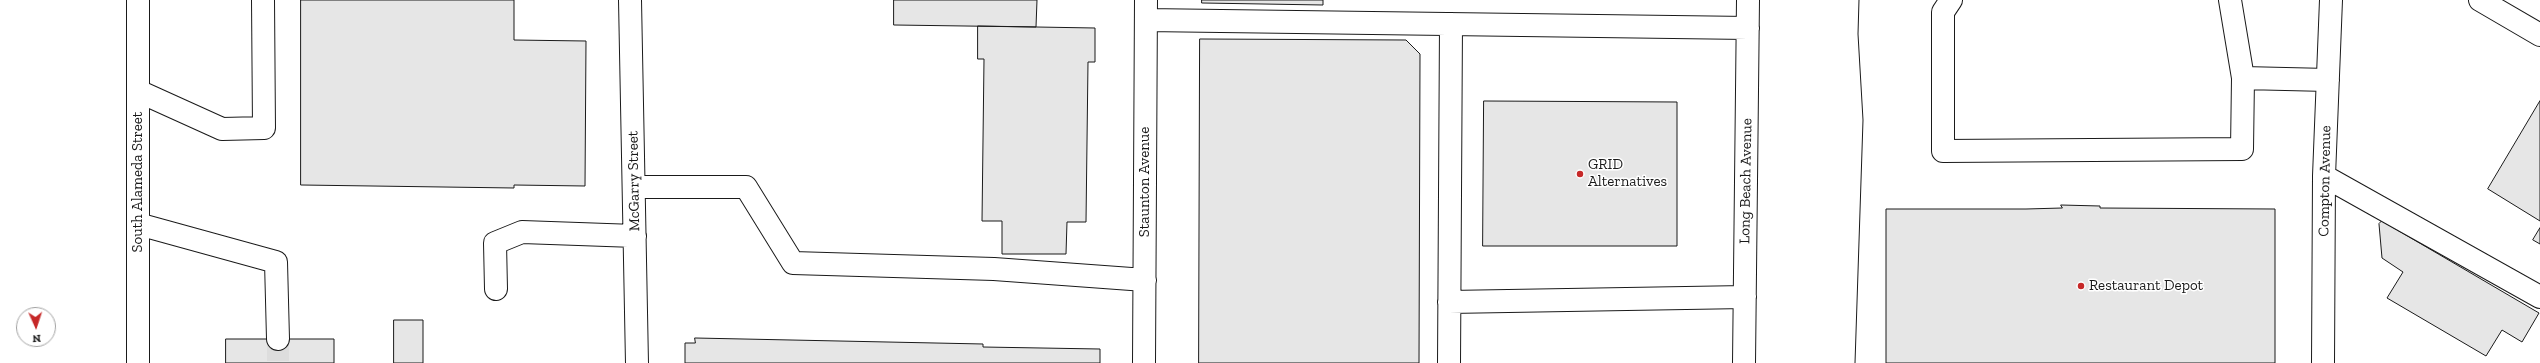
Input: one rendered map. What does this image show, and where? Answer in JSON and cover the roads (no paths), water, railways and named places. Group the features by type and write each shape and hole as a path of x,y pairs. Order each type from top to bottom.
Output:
{"street":[{"name":"South Alameda Street","path":"138,0 138,363"},
{"path":"138,91 222,129 264,128 263,0"},
{"name":"McGarry Street","path":"630,0 637,363"},
{"name":"Long Beach Avenue","path":"1744,363 1748,0"},
{"path":"1951,0 1943,12 1943,151 2242,149 2243,78 2230,0"},
{"name":"Compton Avenue","path":"2323,363 2324,176 2331,0"},
{"path":"2480,0 2540,35"},
{"path":"1146,10 1452,24 1748,28"},
{"name":"Staunton Avenue","path":"1144,363 1146,10"},
{"path":"1449,363 1452,24"},
{"path":"2243,78 2328,80"},
{"path":"2324,176 2540,297"},
{"path":"634,187 746,187 793,263 994,269 1145,280"},
{"path":"138,224 276,262 278,339"},
{"path":"496,289 495,243 522,232 635,236"},
{"path":"1449,302 1745,298"}],"tunnel":[{"path":"278,339 278,363"}],"tram line":[{"path":"1855,363 1863,120 1858,34 1859,0"}],"place":[{"name":"GRID Alternatives","path":"1580,174"},
{"name":"Restaurant Depot","path":"2081,286"}]}
